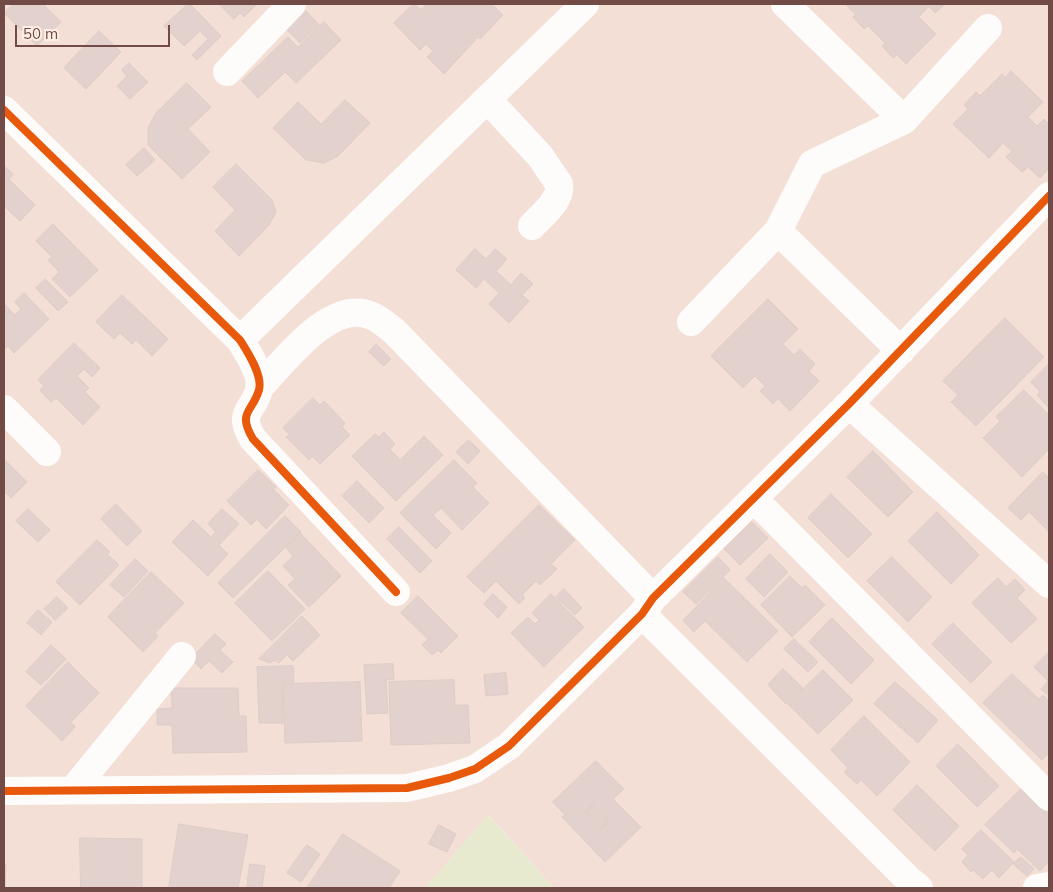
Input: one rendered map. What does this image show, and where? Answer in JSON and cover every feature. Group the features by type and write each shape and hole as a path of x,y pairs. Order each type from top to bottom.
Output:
{"street":[{"path":"227,72 292,4"},
{"path":"240,340 585,4"},
{"path":"785,4 904,120"},
{"path":"691,322 778,230 812,164 904,120 988,28"},
{"path":"488,100 540,156 559,184 558,197 532,226"},
{"path":"4,110 240,340 255,364 260,388"},
{"path":"4,791 407,788 449,778 475,769 509,746 849,404 1049,196"},
{"path":"778,230 900,351"},
{"path":"396,592 254,439 246,427 246,413 260,388 314,331 338,315 357,313 372,315 394,331 648,606 909,880 920,888"},
{"path":"849,404 1049,584"},
{"path":"4,409 47,452"},
{"path":"754,499 1049,797"},
{"path":"73,790 182,656"},
{"path":"1037,888 1049,886"}],"shaded area":[{"path":"4,4 1049,4 1049,888 554,888 489,815 425,888 4,888"}],"green space":[{"path":"488,815 554,888 425,888"}],"building":[{"path":"14,4 43,4 61,22 37,46 4,13"},
{"path":"188,4 221,36 197,60 192,55 208,39 200,31 184,46 164,26"},
{"path":"219,4 257,4 244,17 240,13 234,19"},
{"path":"414,4 421,10 427,4 492,4 503,15 480,39 478,37 444,74 427,57 433,51 426,44 420,50 394,23"},
{"path":"849,4 945,4 935,13 929,6 919,17 936,34 906,64 897,55 893,58 882,46 885,43 868,26 864,29 853,17 856,15 847,6"},
{"path":"306,11 319,25 300,43 287,30"},
{"path":"324,22 341,40 296,83 285,72 258,98 242,81 288,37 298,47"},
{"path":"99,31 121,52 86,89 64,68"},
{"path":"129,63 148,82 130,99 117,86 127,76 122,70"},
{"path":"1011,71 1043,102 1028,117 1037,126 1044,119 1049,124 1049,168 1040,178 1028,167 1022,172 1006,157 1012,151 1003,143 989,158 953,124 968,109 964,105 976,92 980,96 1002,74 1005,78"},
{"path":"187,83 211,107 188,129 210,152 182,179 148,145 148,128 156,113"},
{"path":"345,100 370,123 338,156 324,163 306,160 273,128 298,102 321,124"},
{"path":"144,148 155,160 137,176 126,165"},
{"path":"236,164 272,200 276,212 269,225 239,256 215,231 235,210 213,187"},
{"path":"4,166 13,174 9,179 35,205 20,221 4,206"},
{"path":"53,224 98,270 70,297 52,279 59,272 48,260 52,257 36,241"},
{"path":"475,249 486,259 495,249 507,259 496,271 511,285 521,273 533,284 522,295 529,301 509,323 489,304 499,293 484,279 476,288 456,270"},
{"path":"45,279 68,302 58,311 36,288"},
{"path":"24,293 49,319 14,353 8,346 4,350 4,304 15,315 21,309 15,302"},
{"path":"122,295 168,339 152,356 136,340 132,344 120,333 114,339 96,322"},
{"path":"768,299 798,329 783,344 794,355 800,349 815,364 809,371 819,381 790,411 778,399 773,404 760,391 765,386 755,376 743,388 711,356"},
{"path":"1005,318 1044,357 976,426 951,402 958,395 943,381"},
{"path":"74,343 100,368 92,377 84,369 77,376 89,388 85,392 100,407 83,425 56,398 51,402 40,390 44,386 38,380"},
{"path":"376,344 391,359 384,366 369,352"},
{"path":"1049,364 1049,408 1037,395 1040,392 1031,382"},
{"path":"1024,390 1049,415 1049,449 1022,477 983,438 1000,421 996,417"},
{"path":"313,398 320,405 324,401 345,423 342,427 350,435 320,464 312,456 309,460 286,437 289,434 283,428"},
{"path":"384,432 395,444 390,449 400,460 424,436 443,455 396,501 352,456 375,434 379,437"},
{"path":"469,440 480,451 468,464 456,452"},
{"path":"873,451 913,492 888,517 847,477"},
{"path":"4,459 27,482 11,498 4,491"},
{"path":"454,460 477,483 473,487 489,503 462,530 441,508 433,515 451,533 436,549 400,513"},
{"path":"258,470 276,487 273,489 289,505 266,529 257,519 251,525 227,501"},
{"path":"1043,472 1049,478 1049,491 1021,520 1008,508"},
{"path":"357,481 384,508 369,523 342,496"},
{"path":"1049,493 1049,532 1030,513"},
{"path":"831,494 872,534 848,558 808,518"},
{"path":"116,504 142,531 127,546 101,519"},
{"path":"539,505 575,540 551,564 557,569 540,585 536,581 522,595 525,598 519,604 496,581 484,593 467,577"},
{"path":"28,509 50,530 38,542 16,521"},
{"path":"222,509 239,524 219,545 228,554 208,576 172,542 193,520 211,537 216,532 208,524"},
{"path":"937,512 979,555 951,584 908,541"},
{"path":"285,516 301,532 233,598 218,583"},
{"path":"752,522 768,538 740,565 724,549"},
{"path":"399,527 432,561 420,573 387,539"},
{"path":"301,534 341,576 309,607 288,585 295,579 283,566 293,556 286,548"},
{"path":"97,540 110,552 107,554 119,565 80,605 56,582"},
{"path":"770,554 788,572 764,597 746,579"},
{"path":"718,557 730,570 696,604 683,592"},
{"path":"892,557 932,597 908,622 867,581"},
{"path":"135,559 148,571 124,597 110,585"},
{"path":"268,571 305,609 272,641 235,603"},
{"path":"151,572 184,603 155,633 158,636 143,652 108,617"},
{"path":"790,576 802,588 805,585 825,605 792,637 761,605"},
{"path":"724,578 778,631 747,662 705,621 694,632 683,621"},
{"path":"998,578 1006,587 1015,579 1025,590 1017,598 1037,619 1011,643 972,603"},
{"path":"564,589 582,608 575,615 556,597"},
{"path":"493,594 507,607 498,618 484,604"},
{"path":"551,594 584,627 544,667 511,633 528,617 535,624 539,620 532,613"},
{"path":"418,596 458,636 441,653 438,650 432,655 422,645 428,639 401,613"},
{"path":"57,597 68,608 55,620 44,609"},
{"path":"38,610 52,622 41,635 27,623"},
{"path":"302,616 320,635 293,661 287,655 279,663 275,660 270,663 259,659"},
{"path":"832,618 874,660 851,684 809,642"},
{"path":"953,623 992,662 971,683 932,644"},
{"path":"215,634 226,644 220,650 233,662 222,673 209,661 201,669 191,659"},
{"path":"794,639 818,662 808,672 784,649"},
{"path":"51,645 66,659 41,685 26,672"},
{"path":"1049,652 1049,696 1041,689 1048,681 1034,667"},
{"path":"68,662 99,693 71,722 75,727 62,741 26,706"},
{"path":"393,664 394,679 386,680 388,713 367,714 364,665"},
{"path":"293,666 294,682 282,682 283,723 259,723 257,667"},
{"path":"783,669 803,688 786,704 768,685"},
{"path":"823,670 853,700 818,734 788,704"},
{"path":"506,673 508,694 486,696 484,675"},
{"path":"1012,674 1039,699 1043,695 1049,702 1049,753 1042,760 983,703"},
{"path":"454,680 455,705 468,705 470,743 391,745 389,682"},
{"path":"360,682 362,741 285,743 283,684"},
{"path":"895,682 938,720 918,743 874,704"},
{"path":"171,688 238,688 239,716 246,716 247,752 173,753 172,725 157,725 157,709 172,708"},
{"path":"864,716 910,762 877,796 861,780 857,784 844,772 848,768 831,750"},
{"path":"958,744 999,786 977,807 936,766"},
{"path":"596,761 624,789 613,799 641,827 605,862 562,817 565,815 553,802","holes":["593,805 609,821 601,828 586,813"]},
{"path":"917,785 959,826 935,851 893,810"},
{"path":"1021,789 1031,799 1049,806 1049,861 1040,871 1017,849 1014,853 985,825"},
{"path":"593,805 609,821 601,828 586,813"},
{"path":"179,824 248,835 238,888 169,888"},
{"path":"439,825 456,834 447,852 429,844"},
{"path":"981,830 1014,862 999,878 992,870 983,879 973,870 971,872 962,862 968,855 962,849"},
{"path":"343,834 400,871 389,888 307,888"},
{"path":"80,838 142,839 142,888 81,888"},
{"path":"307,845 320,854 301,882 287,873"},
{"path":"1021,857 1034,869 1027,876 1013,864"},
{"path":"250,864 265,866 262,888 247,888"},
{"path":"4,865 6,865 5,888 4,888"}],"cycle path":[{"path":"4,110 240,340 257,370 260,384 256,398 246,418 248,430 253,439 396,592"},
{"path":"4,791 407,788 449,778 475,769 509,746 642,614 653,598 849,404 1049,196"}]}
